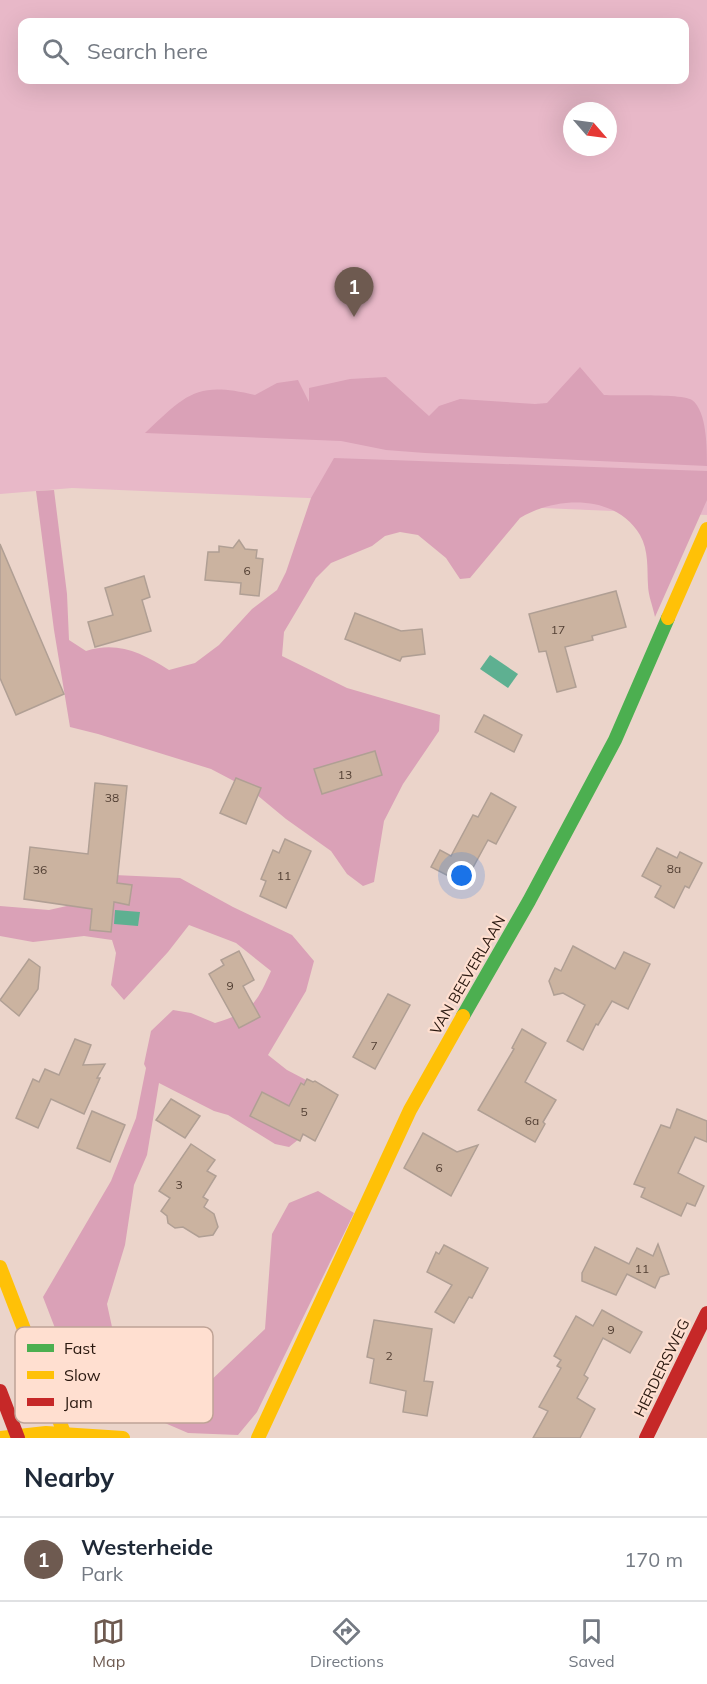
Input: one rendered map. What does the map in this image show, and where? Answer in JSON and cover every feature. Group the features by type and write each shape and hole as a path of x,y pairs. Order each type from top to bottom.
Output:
{"street":[{"name":"VAN BEEVERLAAN","path":"258,1438 410,1110 529,901 615,740 707,529"},
{"path":"0,1268 23,1327"},
{"name":"HERDERSWEG","path":"646,1438 707,1313"},
{"path":"0,1391 17,1436"},
{"path":"0,1438 65,1435 123,1438"}],"shaded area":[{"path":"0,0 707,0 707,515 72,488 0,494"},
{"path":"580,367 604,395 664,396 692,400 701,412 706,440 707,466 425,453 386,450 341,441 145,433 183,400 205,391 235,391 255,395 277,383 298,380 309,402 309,388 350,379 386,377 429,416 439,406 460,399 547,403"},
{"path":"334,458 707,471 707,500 655,617 648,589 646,554 640,535 616,512 584,503 551,506 520,518 470,578 460,579 446,558 418,535 400,532 385,536 372,546 331,563 316,578 284,632 282,656 347,688 440,715 439,731 403,784 384,821 374,882 363,886 347,874 331,851 286,819 251,790 211,769 70,727 54,630 36,491 54,490 67,594 69,640 86,651 109,647 129,650 169,670 195,663 219,645 252,609 277,590 286,572 311,498"},
{"path":"490,655 518,674 508,688 480,669"},
{"path":"114,875 180,878 233,907 292,935 314,961 306,991 268,1055 287,1070 308,1081 316,1102 304,1135 289,1147 275,1144 228,1115 214,1111 159,1083 147,1155 134,1185 125,1245 107,1304 112,1327 55,1327 43,1297 111,1181 136,1118 151,1031 173,1010 191,1013 215,1023 245,1011 261,992 271,971 236,943 189,925 168,952 124,1000 111,985 116,953 112,940 84,936 33,942 0,936 0,906 49,910 80,903"},
{"path":"115,910 140,912 138,926 114,924"},
{"path":"318,1191 354,1213 257,1412 238,1435 188,1433 165,1423 213,1423 213,1378 265,1329 272,1234 289,1203"}],"building":[{"path":"239,540 245,549 257,550 256,558 263,559 259,596 240,594 241,583 205,580 208,552 219,552 219,546 233,548"},
{"path":"0,544 64,694 16,715 0,678"},
{"path":"144,576 150,597 142,600 151,631 95,647 88,622 113,615 105,588"},
{"path":"616,591 626,627 592,636 593,640 565,647 576,687 557,692 546,651 539,652 529,614"},
{"path":"355,613 401,631 422,629 425,654 402,657 400,661 345,639"},
{"path":"484,715 522,735 514,752 475,732"},
{"path":"375,751 382,775 322,794 314,769"},
{"path":"236,778 261,788 246,824 220,813"},
{"path":"95,783 127,786 117,883 132,885 129,905 114,902 111,932 90,930 92,909 24,899 30,847 88,854"},
{"path":"491,793 516,807 496,844 488,840 464,884 431,867 440,850 451,856 473,815 478,817"},
{"path":"285,839 311,851 286,908 260,896 266,881 261,879 273,850 279,853"},
{"path":"657,848 677,858 680,852 702,863 689,888 685,886 674,908 655,897 661,886 642,876"},
{"path":"573,946 615,969 624,952 650,964 628,1009 612,1001 598,1025 596,1024 583,1050 567,1041 585,1005 563,993 554,995 549,981 555,968 561,971"},
{"path":"239,951 254,980 243,986 260,1017 239,1028 209,974 224,965 221,960"},
{"path":"29,959 40,967 38,989 19,1016 0,1000"},
{"path":"388,994 410,1005 375,1069 353,1057"},
{"path":"522,1029 546,1043 525,1082 556,1100 535,1142 478,1110 514,1049 512,1048"},
{"path":"75,1039 91,1045 83,1065 105,1064 97,1078 100,1078 84,1114 51,1099 38,1128 16,1118 33,1079 39,1082 45,1069 59,1075"},
{"path":"307,1079 315,1081 338,1095 315,1141 303,1134 300,1141 250,1116 262,1092 289,1106 301,1083 304,1085"},
{"path":"171,1099 200,1116 185,1138 156,1120"},
{"path":"677,1109 707,1121 707,1142 695,1137 678,1173 704,1186 695,1206 687,1203 681,1216 641,1197 645,1188 634,1184 661,1125 670,1128"},
{"path":"92,1111 125,1125 110,1162 77,1148"},
{"path":"423,1133 457,1152 478,1145 451,1196 404,1168"},
{"path":"191,1144 215,1160 207,1171 216,1176 203,1197 208,1200 204,1207 214,1214 218,1227 213,1235 199,1237 183,1227 175,1228 168,1223 167,1216 161,1211 170,1198 159,1191"},
{"path":"658,1244 669,1274 660,1277 655,1288 627,1274 616,1295 582,1281 582,1273 595,1247 629,1264 637,1248 653,1256"},
{"path":"444,1245 488,1268 472,1298 469,1297 454,1323 435,1312 452,1285 427,1272 436,1252 439,1254"},
{"path":"602,1310 642,1332 630,1353 603,1338 584,1375 588,1378 577,1398 595,1409 580,1438 533,1438 548,1411 539,1407 561,1368 557,1366 561,1360 554,1356 576,1316 593,1326"},
{"path":"374,1320 432,1329 424,1381 433,1382 427,1416 403,1412 406,1391 370,1383 374,1359 367,1357"}],"traffic: fast":[{"path":"463,1016 529,901 615,740 668,618"}],"traffic: slow":[{"path":"668,618 707,529"},
{"path":"258,1438 410,1110 463,1016"},
{"path":"0,1267 23,1327"},
{"path":"60,1423 66,1438"},
{"path":"0,1438 46,1433 123,1438"}],"traffic: jam":[{"path":"646,1438 707,1313"},
{"path":"0,1391 18,1438"}],"place":[{"name":"Westerheide","path":"354,317"}]}
